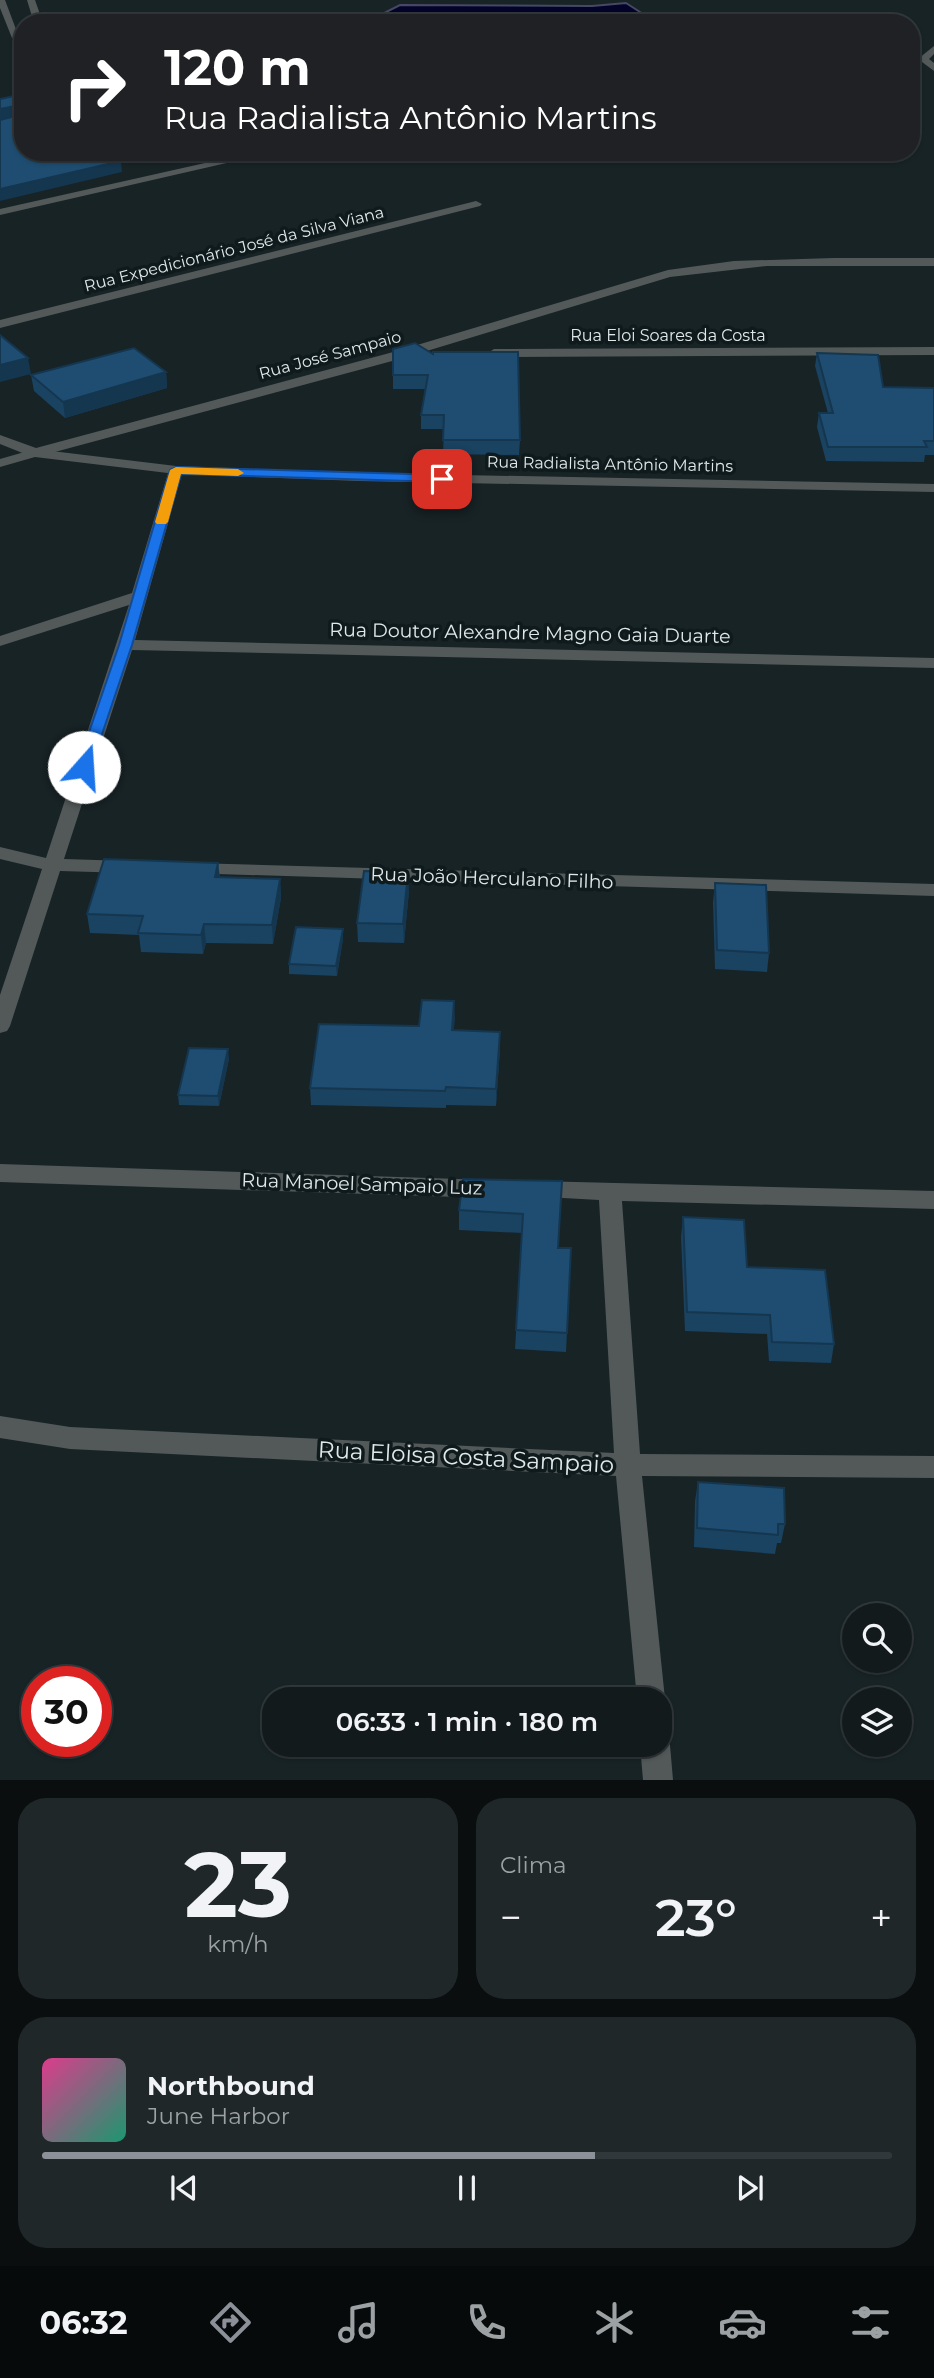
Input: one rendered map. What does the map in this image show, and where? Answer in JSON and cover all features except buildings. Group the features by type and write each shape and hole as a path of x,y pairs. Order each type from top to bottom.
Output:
{"street":[{"path":"1,0 14,34"},
{"path":"934,49 923,59 934,68"},
{"path":"0,212 229,161"},
{"name":"Rua Expedicionário José da Silva Viana","path":"0,324 476,204"},
{"name":"Rua José Sampaio","path":"0,463 402,354 668,274 710,266 757,262 934,262"},
{"name":"Rua Eloi Soares da Costa","path":"484,353 934,351"},
{"path":"402,354 456,353"},
{"path":"0,439 35,453"},
{"name":"Rua Radialista Antônio Martins","path":"35,453 176,470 359,477 934,488"},
{"path":"0,1026 125,645 176,470"},
{"path":"0,641 140,596"},
{"name":"Rua Doutor Alexandre Magno Gaia Duarte","path":"125,645 934,663"},
{"path":"0,853 51,865 148,868"},
{"name":"Rua João Herculano Filho","path":"175,869 934,890"},
{"name":"Rua Manoel Sampaio Luz","path":"0,1173 934,1200"},
{"path":"610,1192 628,1465 650,1687"},
{"name":"Rua Eloisa Costa Sampaio","path":"0,1427 70,1438 628,1465 934,1467"},
{"path":"656,1757 658,1780"}],"water":[{"path":"626,3 643,14 382,14 400,5 592,6"}],"slow traffic":[{"path":"161,522 176,470 238,473"}],"route":[{"path":"84,767 125,645 176,470 442,479"}]}
